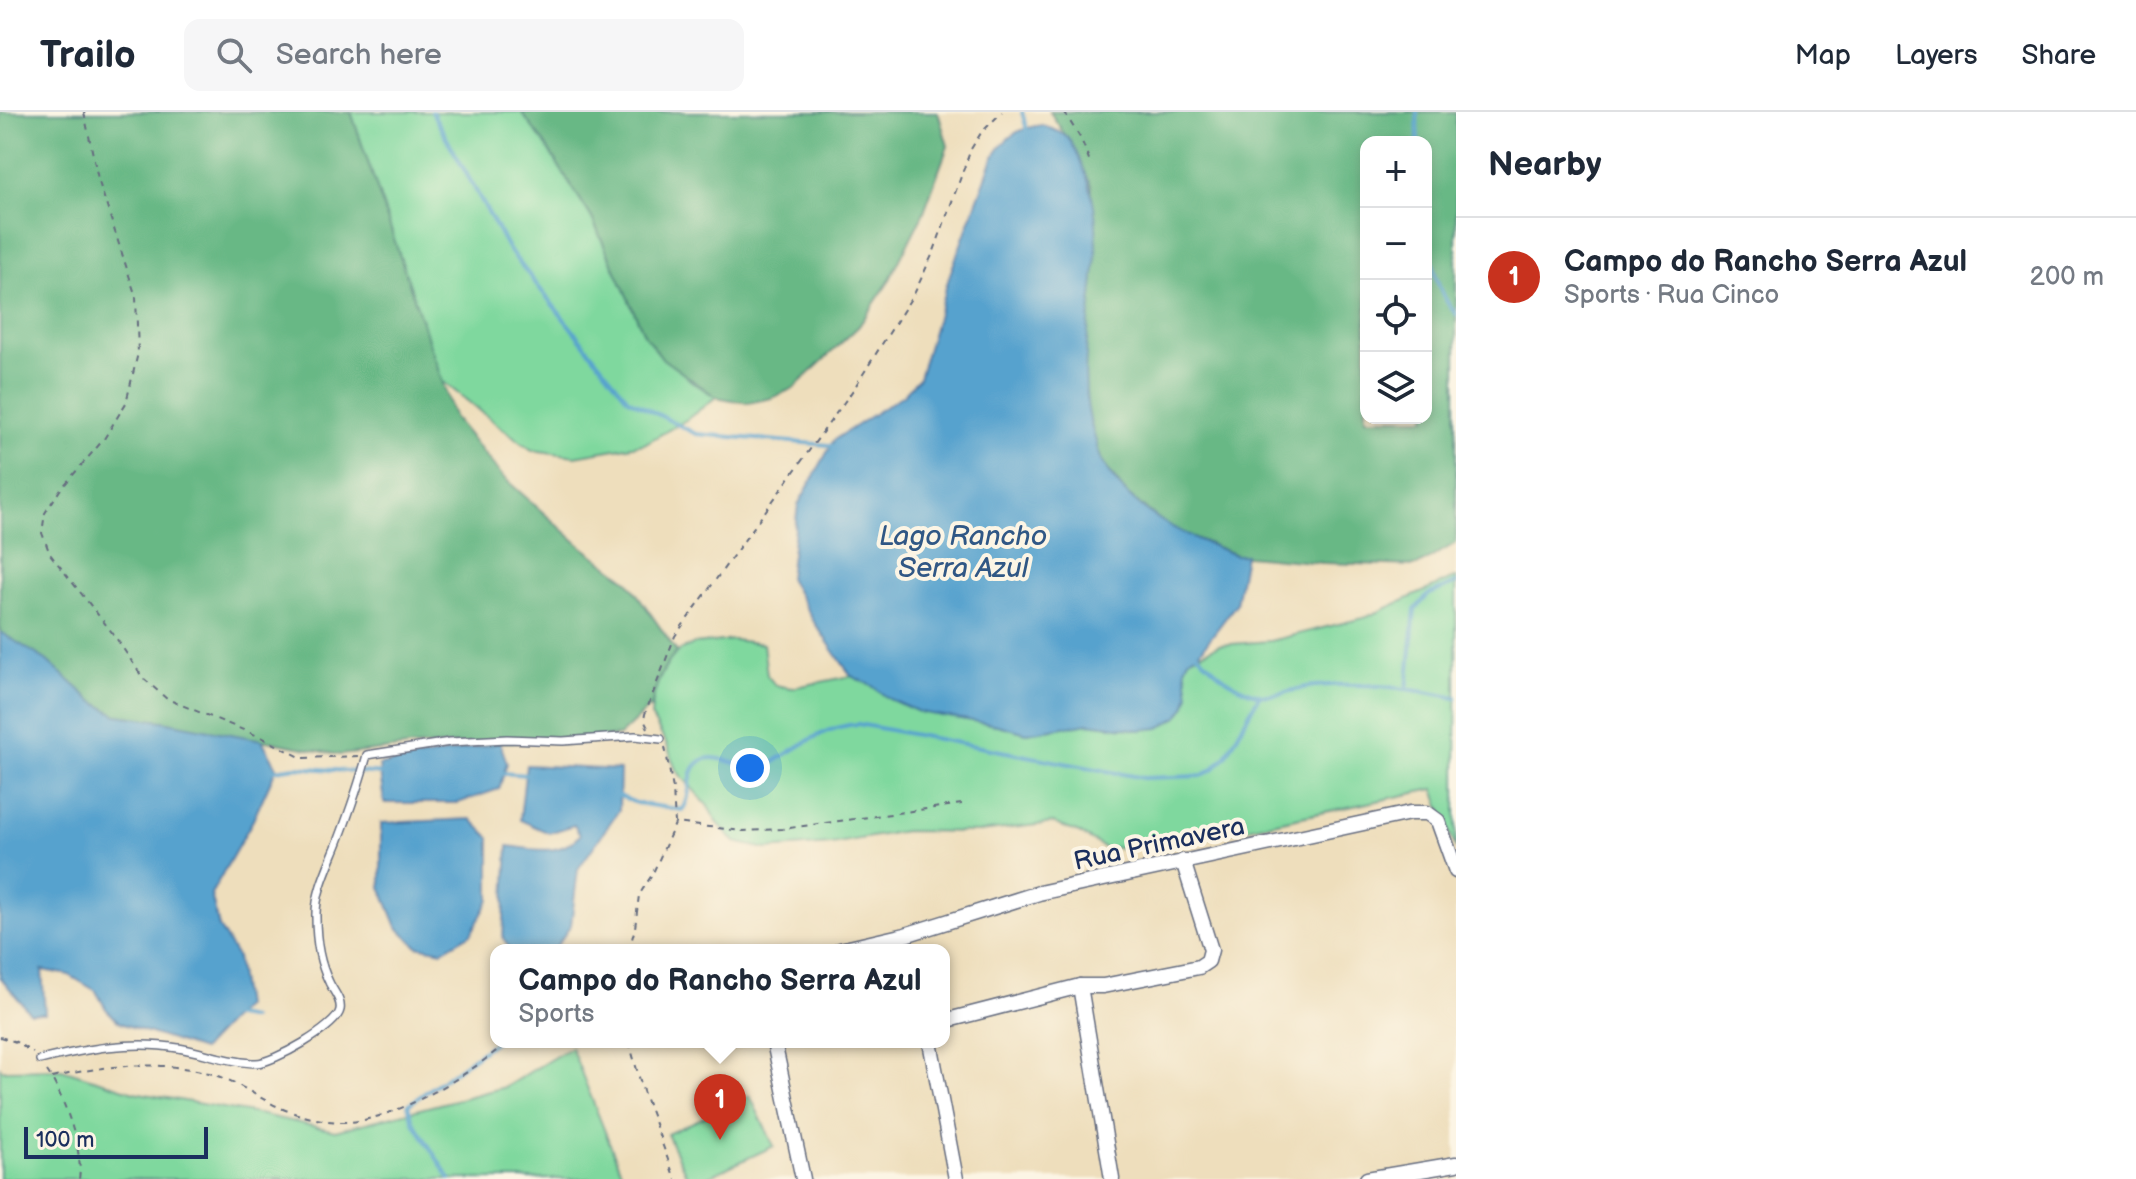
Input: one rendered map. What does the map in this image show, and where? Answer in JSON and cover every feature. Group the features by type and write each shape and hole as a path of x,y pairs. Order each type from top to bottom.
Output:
{"street":[{"name":"Rua Primavera","path":"907,943 1039,893 1420,812 1438,821 1456,871"},
{"path":"950,1019 1080,986 1103,986 1171,975 1199,967 1208,961 1211,950 1183,861"},
{"path":"1080,986 1112,1179"},
{"path":"775,1048 803,1179"},
{"path":"931,1048 956,1179"},
{"path":"1367,1179 1456,1164"}],"lane":[{"path":"40,1060 94,1047 144,1045 177,1047 258,1064 286,1052 332,1023 340,1014 341,1004 328,981 317,948 315,913 322,884 357,794 367,755 450,742 507,739 563,741 635,736 661,739"}],"path":[{"path":"84,112 98,179 136,297 138,353 126,403 104,439 60,490 45,513 42,533 50,554 114,635 143,678 167,699 263,738 302,758 367,755"},
{"path":"631,944 639,895 652,875 675,823 669,762 661,739 645,725 644,720 675,636 811,449 894,328 934,251 971,149 981,133 1002,112"},
{"path":"1064,112 1081,139 1090,162"},
{"path":"675,823 743,831 782,829 962,804"},
{"path":"0,1037 28,1048 52,1078 78,1151 79,1179"},
{"path":"52,1078 78,1071 145,1065 207,1073 235,1082 290,1112 320,1121 348,1122 373,1117 439,1089 499,1048"},
{"path":"631,1048 675,1179"}],"green space":[{"path":"0,112 351,112 455,419 503,477 580,545 628,581 677,652 660,677 652,705 619,736 408,747 340,755 117,715 91,700 46,660 0,632"},
{"path":"351,112 521,112 592,218 645,336 691,381 716,397 686,420 644,444 575,456 532,450 498,425 442,381"},
{"path":"521,112 938,112 948,146 923,214 888,283 859,326 794,388 772,398 748,403 716,397 663,359 645,336 592,218"},
{"path":"1050,112 1456,112 1456,543 1417,566 1323,563 1236,555 1169,527 1128,495 1102,462 1084,390 1092,187 1073,147"},
{"path":"1456,577 1456,849 1434,789 1163,846 1105,848 1053,823 980,832 905,831 831,844 766,849 735,842 717,822 707,805 676,770 651,716 654,689 677,652 694,644 734,640 763,644 767,675 775,685 791,688 851,676 871,685 889,699 919,712 1027,733 1089,723 1140,730 1187,678 1185,668 1189,659 1219,645 1270,641 1367,617"},
{"path":"571,1048 624,1179 0,1179 0,1067 3,1070 62,1069 134,1092 335,1131 505,1087"},
{"path":"750,1096 774,1146 703,1179 688,1179 667,1134"}],"water":[{"name":"Lago Rancho Serra Azul","path":"1042,125 1068,138 1082,165 1093,198 1095,265 1085,367 1087,401 1101,460 1129,496 1161,521 1235,555 1245,555 1236,604 1200,652 1189,659 1185,668 1189,694 1185,707 1178,717 1159,728 1140,730 1089,723 1027,733 919,712 889,699 871,685 851,676 789,578 798,505 834,440 903,395 919,378 950,274 993,158 1013,135"},
{"path":"0,632 46,660 91,700 117,715 262,740 277,767 253,820 211,894 219,927 237,957 244,1006 202,1050 120,1023 106,1009 96,991 69,975 42,970 45,1013 30,1013 0,977"},
{"path":"500,743 507,763 499,789 458,803 384,803 379,765"},
{"path":"526,765 620,770 619,810 578,869 571,925 558,944 507,944 503,938 508,846 555,849 580,835 574,825 549,833 520,820"},
{"path":"471,819 490,838 490,899 471,934 442,951 417,946 397,927 381,887 381,823"}],"waterway":[{"path":"432,112 509,250 628,399 696,434 835,448"},
{"path":"1022,112 1027,130"},
{"path":"1417,112 1418,136"},
{"path":"1426,208 1436,277 1456,314"},
{"path":"1407,689 1415,610 1428,595 1456,583"},
{"path":"1195,651 1233,684 1261,695 1315,686 1368,685 1456,698"},
{"path":"617,795 636,803 682,810 688,798 693,770 703,760 716,758 763,767 820,735 858,724 1144,778 1201,776 1226,756 1260,694"},
{"path":"274,770 296,767 384,774"},
{"path":"501,773 528,775"},
{"path":"230,1015 251,1019"},
{"path":"450,1179 413,1121 408,1105 490,1045"}],"place":[{"name":"Campo do Rancho Serra Azul","path":"720,1140"}]}
